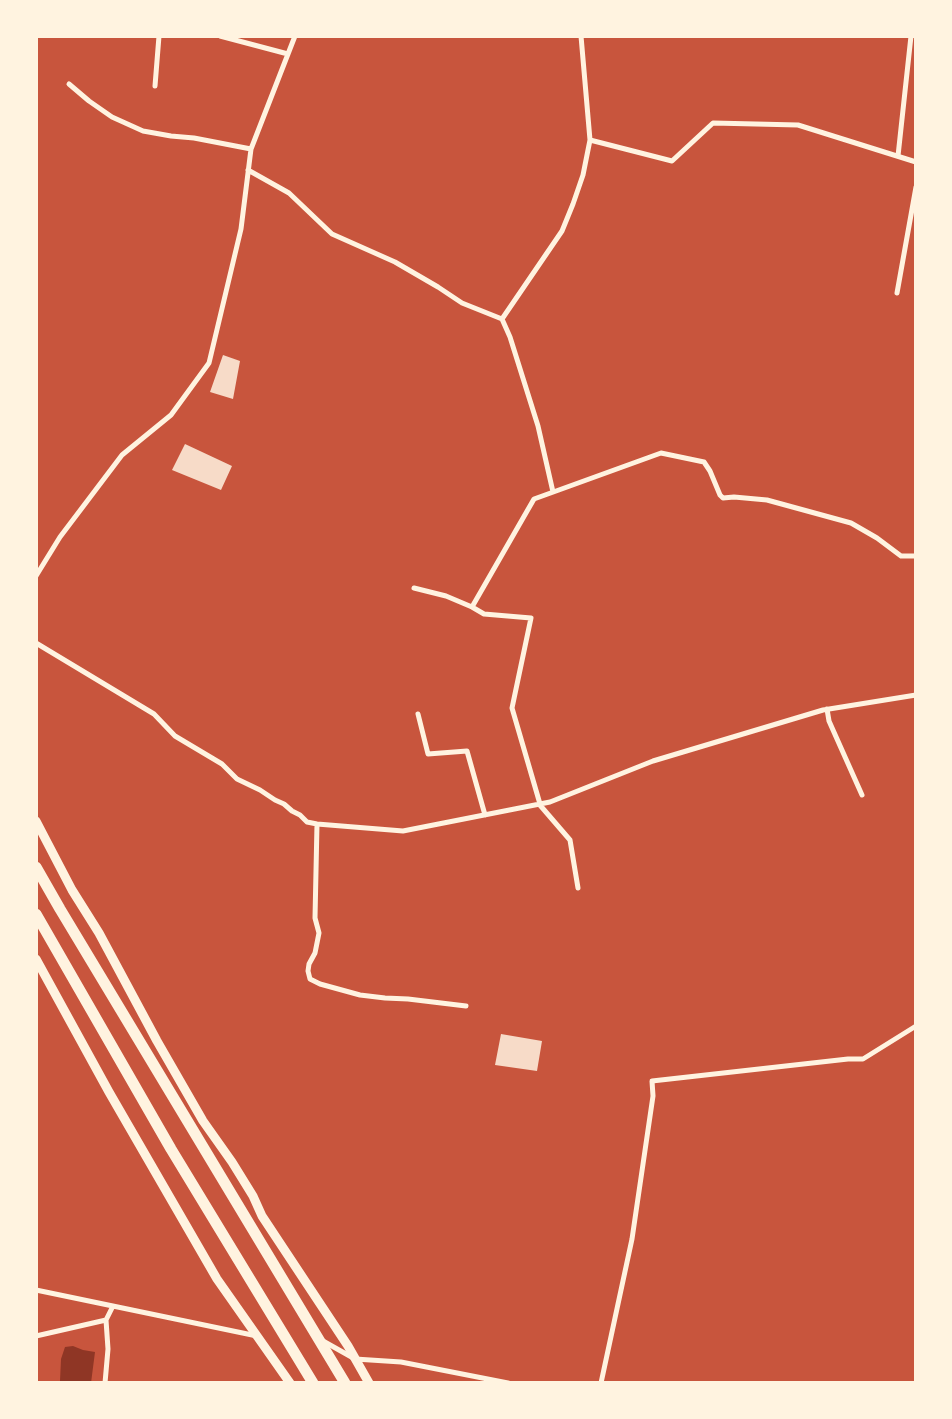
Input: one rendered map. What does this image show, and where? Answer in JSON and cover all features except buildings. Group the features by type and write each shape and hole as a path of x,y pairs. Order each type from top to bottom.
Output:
{"highway":[{"path":"36,867 345,1383"},
{"path":"36,914 171,1149 313,1383"}],"street":[{"path":"155,86 158,36"},
{"path":"220,36 288,54"},
{"path":"36,576 60,536 122,456 171,415 209,363 241,229 251,149 295,36"},
{"path":"502,319 562,231 580,183 590,140 581,36"},
{"path":"898,156 911,36"},
{"path":"69,84 112,117 143,131 251,149"},
{"path":"590,140 672,161 713,123 798,125 916,162"},
{"path":"248,170 289,193 332,234 395,262 462,303 502,319 510,337 538,426 553,492"},
{"path":"898,293 916,187"},
{"path":"472,607 534,499 661,453 704,462 723,498 767,500 851,523 877,538 901,556 916,556"},
{"path":"414,588 446,596 484,614 531,618 512,708 540,804 570,840 578,888"},
{"path":"36,643 154,714 175,736 222,764 237,779 260,790 300,814 307,822 403,831 550,802 653,761 827,709 916,695"},
{"path":"827,709 829,721 862,796"},
{"path":"418,714 428,754 468,751 485,815"},
{"path":"36,821 72,890 99,933 157,1041 203,1121 232,1162 253,1196 262,1216 369,1383"},
{"path":"317,824 315,918 319,933 315,953 309,964 310,979 320,984 360,995 466,1006"},
{"path":"36,959 216,1279 290,1383"},
{"path":"601,1383 632,1239 652,1096 652,1081 862,1059 916,1026"},
{"path":"36,1290 257,1336"},
{"path":"105,1383 108,1348 106,1320 113,1306"},
{"path":"36,1336 106,1320"},
{"path":"320,1339 355,1359 401,1362 508,1383"}],"shaded area":[{"path":"73,1346 95,1352 91,1383 67,1383 60,1381 61,1359 65,1347"}]}
